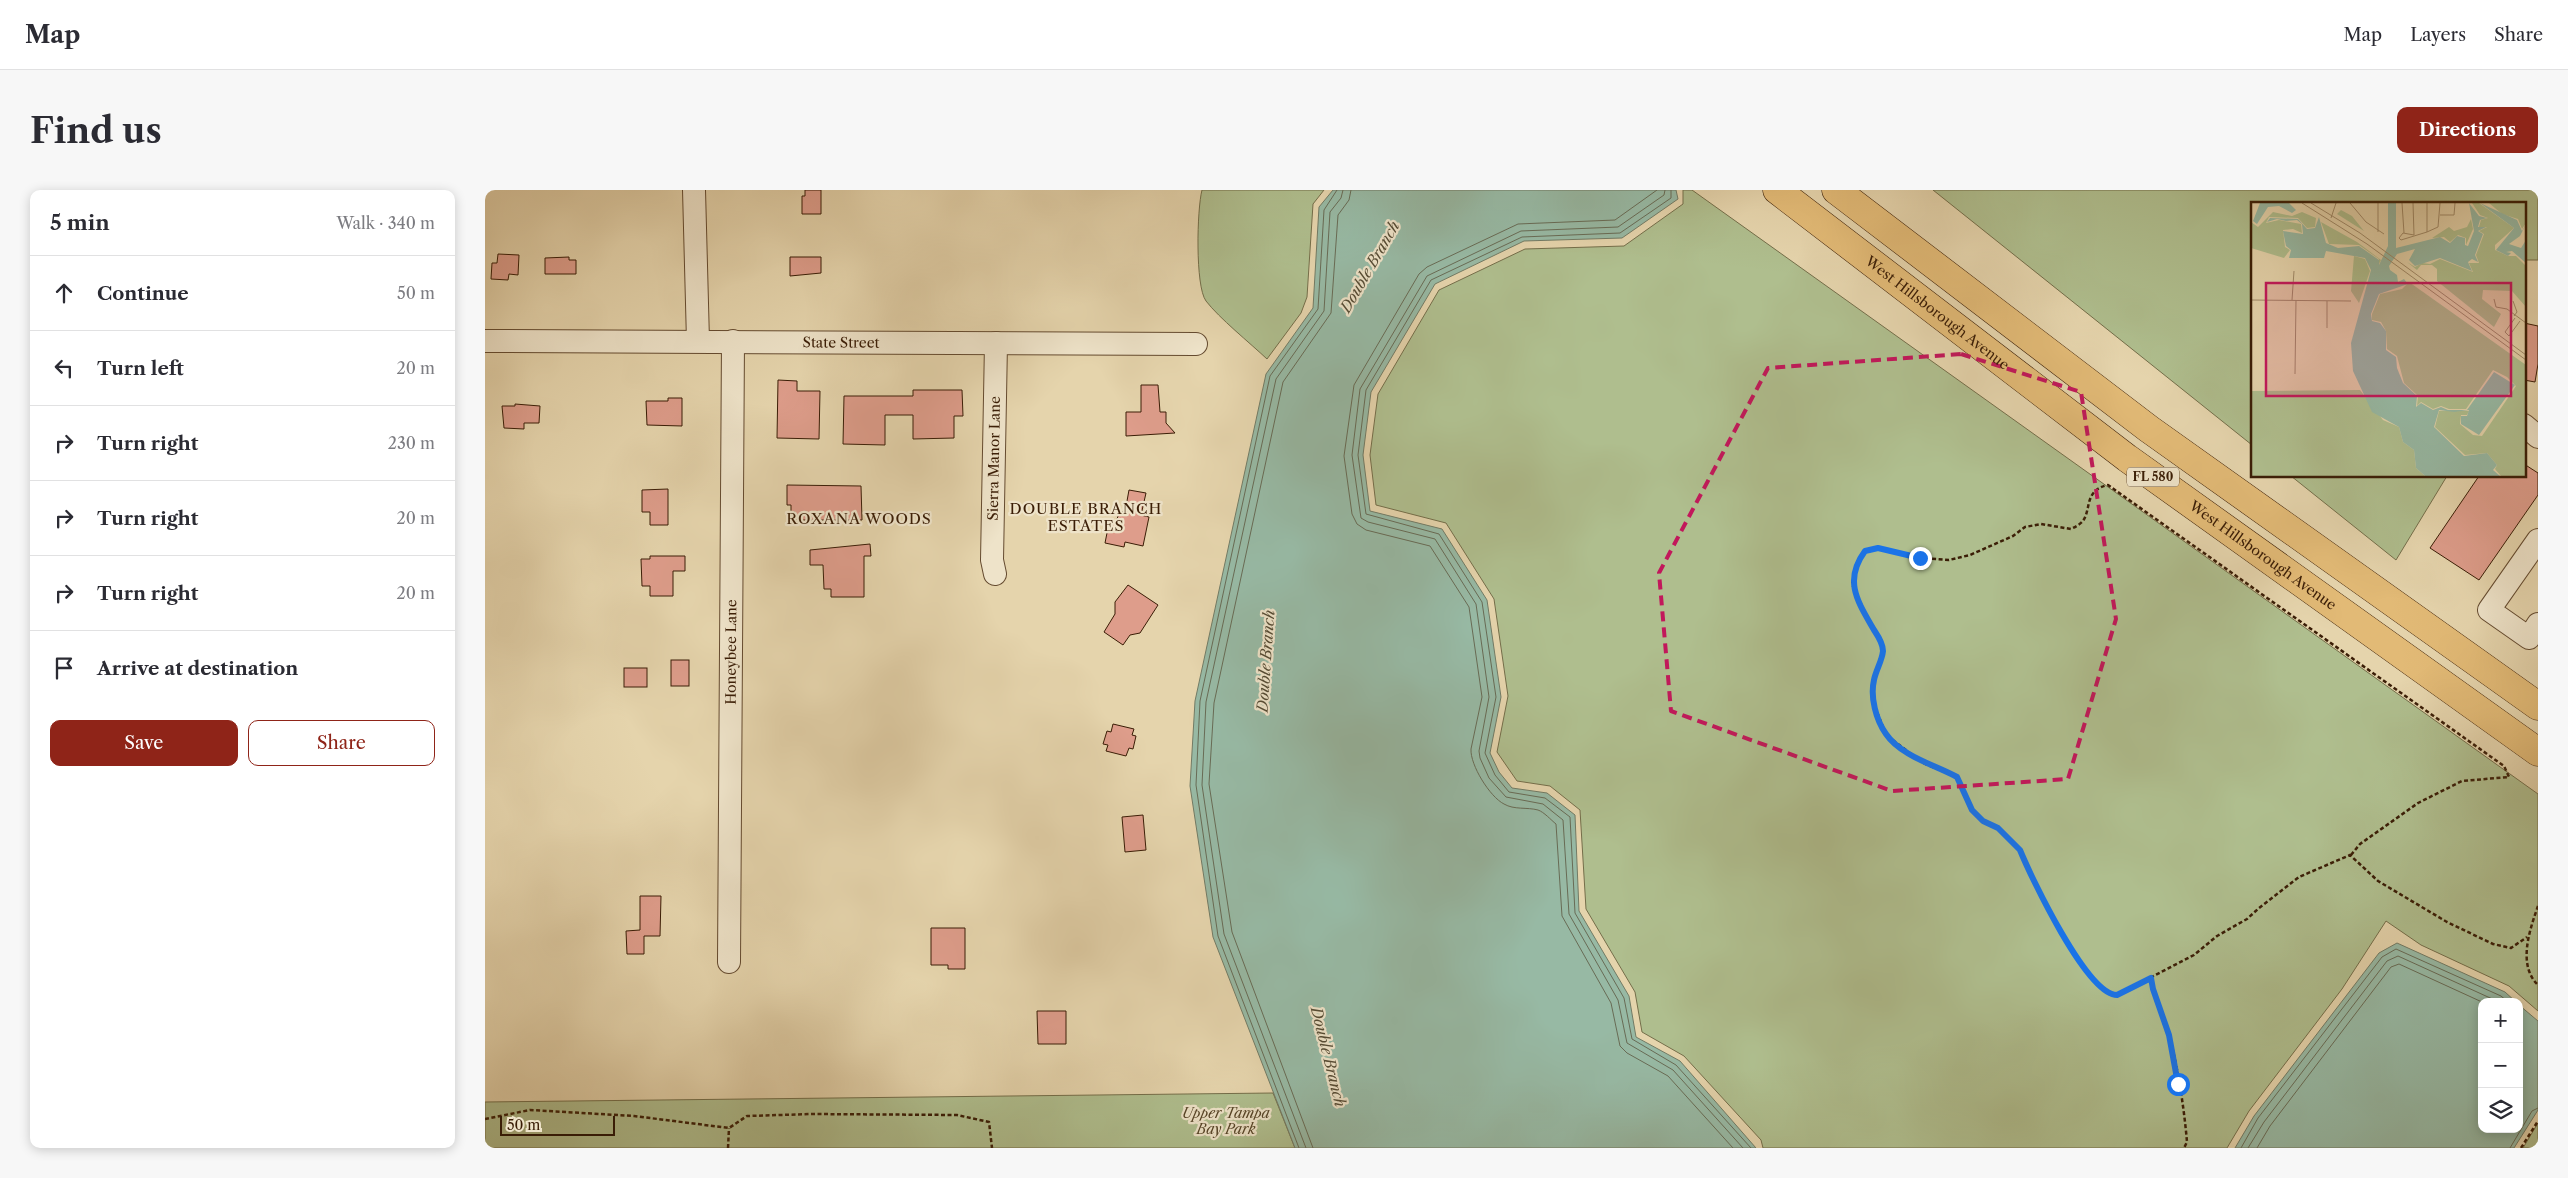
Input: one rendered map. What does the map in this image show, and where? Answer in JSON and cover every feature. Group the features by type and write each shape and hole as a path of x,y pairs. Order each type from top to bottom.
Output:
{"main road":[{"name":"West Hillsborough Avenue","path":"1777,190 2127,458 2538,752"},
{"name":"FL 580","path":"1836,190 2149,430 2538,706"}],"street":[{"path":"694,190 698,341"},
{"name":"State Street","path":"485,341 1196,344"},
{"name":"Honeybee Lane","path":"729,962 733,341"},
{"name":"Sierra Manor Lane","path":"995,574 993,560 996,343"},
{"path":"2525,425 2538,437"},
{"path":"2538,540 2489,610 2529,638 2538,624"}],"path":[{"path":"2109,485 2504,766 2509,777 2462,781 2418,802 2360,844 2351,855 2299,877 2247,919 2217,936 2194,956 2117,995 2111,995 2093,980 2046,907 2020,850 1998,828 1983,821 1972,810 1957,777 1923,763 1886,735 1872,699 1873,681 1883,650 1881,640 1865,613 1852,584 1858,561 1865,551 1878,548 1920,558 1949,560 1970,555 2013,536 2025,527 2041,524 2071,529 2083,521 2092,496 2100,487 2109,485"},
{"path":"2351,855 2378,881 2447,922 2485,940 2511,948 2527,937"},
{"path":"2538,906 2527,937 2528,961 2533,980 2538,985"},
{"path":"2151,978 2169,1035 2177,1076 2187,1142 2184,1148"},
{"path":"485,1119 530,1110 633,1116 729,1128 747,1116 873,1113 957,1115 989,1122 992,1148"},
{"path":"2521,1148 2538,1121"},
{"path":"728,1148 729,1128"}],"highlighted area":[{"path":"1961,354 2081,392 2116,619 2068,779 1892,791 1671,711 1659,573 1768,368"}],"green space":[{"path":"1202,190 1324,190 1313,204 1307,297 1301,313 1267,359 1219,315 1206,301 1202,293 1198,247"},
{"path":"1683,190 1692,190 2538,794 2538,1011 2509,986 2421,945 2386,921 2342,989 2249,1111 2227,1148 1763,1148 1761,1140 1684,1056 1642,1032 1635,992 1586,909 1580,810 1550,786 1517,781 1497,752 1508,696 1494,599 1446,523 1376,505 1370,455 1378,394 1439,290 1525,249 1624,246 1683,204"},
{"path":"1933,190 2538,190 2538,260 2525,260 2525,202 2251,202 2251,444"},
{"path":"2294,478 2446,478 2396,560"},
{"name":"Upper Tampa Bay Park","path":"1273,1093 1295,1148 485,1148 485,1102"},
{"path":"2538,1123 2538,1148 2523,1148"}],"water":[{"name":"Double Branch","path":"1333,190 1676,190 1678,199 1622,238 1524,241 1435,284 1371,392 1363,455 1370,511 1442,529 1487,600 1501,697 1490,753 1499,772 1512,788 1547,793 1575,815 1579,911 1629,996 1636,1037 1680,1061 1756,1148 1295,1148 1213,937 1190,786 1195,701 1266,374 1313,308 1319,207"},
{"path":"2397,943 2505,992 2512,998 2478,998 2478,1133 2523,1133 2523,1008 2538,1021 2538,1110 2514,1148 2235,1148 2254,1116 2379,953"}],"building":[{"path":"805,190 821,190 821,214 802,214 802,196 805,196"},
{"path":"498,254 519,255 518,275 509,274 508,280 491,279 492,263 497,263"},
{"path":"569,257 569,260 576,260 576,274 545,274 545,258"},
{"path":"790,257 821,257 821,273 790,276"},
{"path":"2525,323 2538,326 2538,364 2535,382 2525,380"},
{"path":"778,380 797,381 797,391 820,391 819,439 777,438"},
{"path":"1141,385 1158,385 1160,412 1166,412 1166,423 1175,433 1126,436 1126,412 1141,412"},
{"path":"913,390 962,390 963,416 954,416 954,438 913,439 913,415 885,415 885,445 843,444 844,396 913,396"},
{"path":"668,398 682,398 682,426 647,425 646,401 668,401"},
{"path":"515,404 540,406 539,423 524,423 524,429 504,428 502,406 515,406"},
{"path":"2525,465 2538,473 2538,495 2479,580 2430,548 2478,478 2525,478"},
{"path":"787,485 861,486 862,520 795,520 795,512 791,512 791,505 787,505"},
{"path":"668,489 668,525 650,525 650,512 642,512 642,490"},
{"path":"1129,490 1146,493 1141,515 1149,517 1143,546 1125,542 1124,547 1105,543 1109,523 1115,524 1120,511 1125,512"},
{"path":"870,544 871,556 864,556 864,597 831,597 831,589 824,589 823,565 810,565 810,550"},
{"path":"650,556 685,556 685,571 673,571 673,596 650,596 650,586 642,586 641,559 650,559"},
{"path":"1128,585 1158,605 1140,633 1130,635 1123,645 1104,632 1115,614 1115,602"},
{"path":"671,660 689,660 689,686 671,686"},
{"path":"624,668 647,668 647,687 624,687"},
{"path":"1113,724 1134,729 1132,735 1136,736 1133,749 1129,748 1126,756 1106,751 1108,745 1103,744 1107,731 1111,732"},
{"path":"1143,815 1146,850 1125,852 1122,817"},
{"path":"640,896 661,896 660,936 644,936 644,954 627,954 626,931 640,930"},
{"path":"931,928 965,928 965,969 948,969 948,965 931,965"},
{"path":"1037,1011 1066,1011 1066,1044 1038,1044"}],"district":[{"name":"DOUBLE BRANCH ESTATES","path":"1086,518"},
{"name":"ROXANA WOODS","path":"859,519"}],"route":[{"path":"1920,558 1878,548 1865,551 1858,561 1852,584 1865,613 1881,640 1883,650 1873,681 1872,699 1886,735 1923,763 1957,777 1972,810 1983,821 1998,828 2020,850 2046,907 2093,980 2111,995 2117,995 2151,978 2169,1035 2178,1084"}]}
